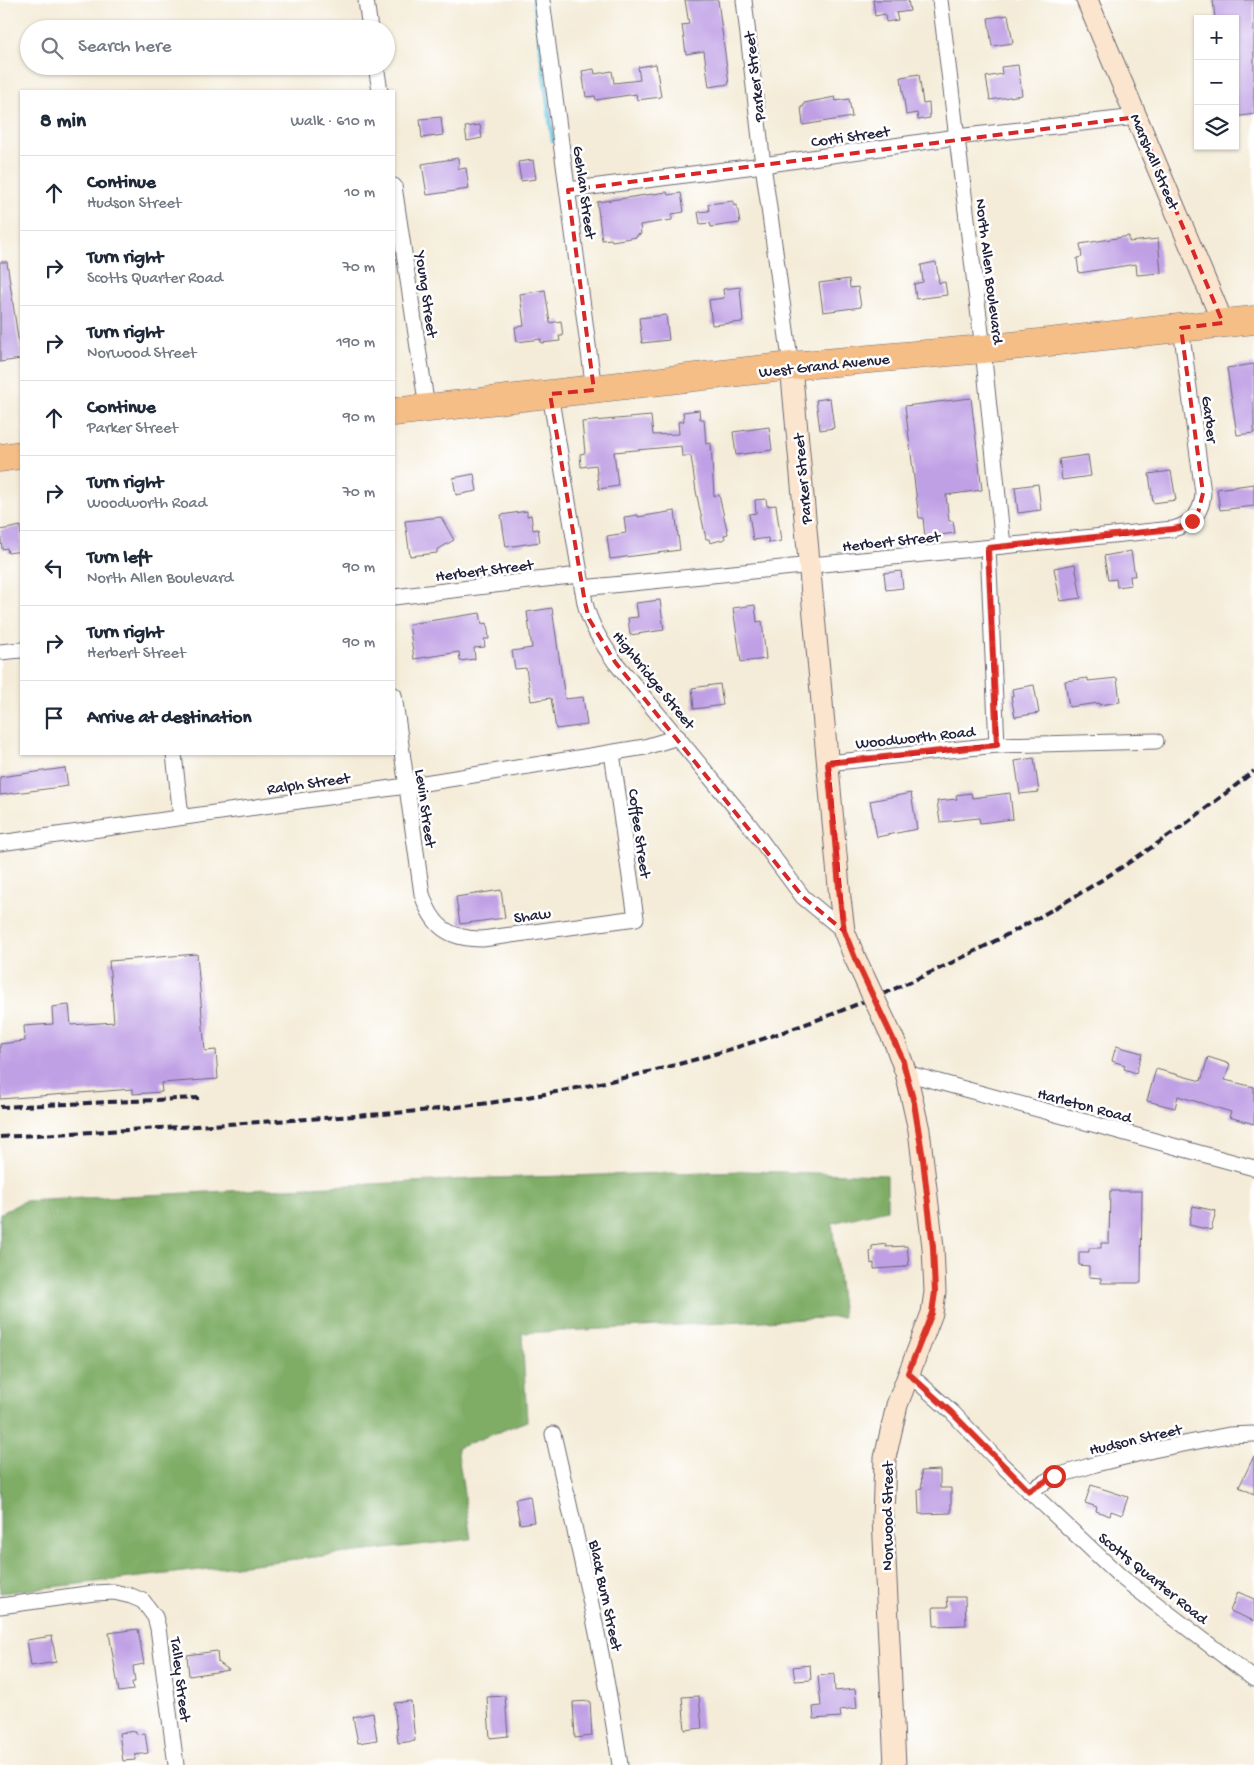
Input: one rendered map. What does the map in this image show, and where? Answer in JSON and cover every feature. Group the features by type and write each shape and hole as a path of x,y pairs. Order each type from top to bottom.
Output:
{"highway":[{"name":"West Grand Avenue","path":"395,412 790,366 983,349 1254,320"},
{"path":"0,458 20,455"}],"street":[{"path":"366,0 369,20"},
{"name":"Gehlan Street","path":"542,0 594,390"},
{"name":"Parker Street","path":"744,0 763,165 790,366 840,898 844,931 855,958"},
{"name":"North Allen Boulevard","path":"940,0 983,349 996,547 997,745"},
{"name":"Marshall Street","path":"1087,0 1223,323"},
{"path":"377,75 380,90"},
{"name":"Corti Street","path":"568,190 763,165 956,137 1137,117"},
{"name":"Young Street","path":"395,193 427,408"},
{"name":"Garber","path":"1182,328 1202,493 1202,503 1198,513"},
{"name":"Highbridge Street","path":"550,394 580,581 589,619 615,662 748,823 803,897 844,931"},
{"name":"Herbert Street","path":"395,597 580,581 809,566 1173,529 1183,527 1192,521 1198,513"},
{"path":"0,652 20,650"},
{"name":"Levin Street","path":"395,703 422,894 427,910 436,923"},
{"name":"Ralph Street","path":"0,843 406,786 612,753 645,747 678,737"},
{"name":"Woodworth Road","path":"828,763 997,745 1156,741"},
{"name":"Coffee Street","path":"612,753 636,918"},
{"path":"174,755 181,817"},
{"name":"Shaw","path":"436,923 450,934 466,939 482,939 636,918"},
{"name":"Norwood Street","path":"855,958 895,1043 906,1073 919,1130 935,1270 935,1292 932,1313 897,1405 885,1458 884,1528 895,1765"},
{"name":"Harleton Road","path":"906,1073 1254,1168"},
{"name":"Scotts Quarter Road","path":"908,1373 952,1413 1029,1491 1121,1577 1254,1679"},
{"name":"Black Burn Street","path":"553,1434 592,1604 609,1691 620,1765"},
{"name":"Hudson Street","path":"1029,1491 1054,1476 1153,1450 1229,1435 1254,1434"},
{"name":"Talley Street","path":"0,1606 114,1592 143,1601 155,1617 158,1628 176,1765"}],"highlighted area":[{"path":"1137,117 1223,323 1181,328 1203,493 1198,513 1183,527 1173,529 988,548 997,745 828,763 844,931 803,897 615,662 589,619 585,603 550,394 594,390 568,190"}],"green space":[{"path":"743,1171 887,1175 887,1210 832,1223 843,1317 522,1333 527,1421 457,1448 471,1539 0,1593 0,1214 24,1201 494,1178"}],"building":[{"path":"685,0 718,0 729,84 709,87 704,51 686,54 682,25 689,24"},
{"path":"873,0 908,0 910,11 896,13 898,20 886,22 885,14 875,16"},
{"path":"1213,0 1254,0 1254,114 1239,116 1239,15 1215,15"},
{"path":"1008,15 1013,43 992,46 988,18"},
{"path":"656,64 661,97 637,100 636,94 596,100 595,96 586,97 582,71 594,69 595,74 612,71 614,83 640,80 638,67"},
{"path":"1018,65 1022,95 990,100 986,77 1002,74 1001,67"},
{"path":"919,74 923,104 929,103 930,118 918,120 917,113 906,115 901,77"},
{"path":"835,97 836,101 849,99 852,117 803,125 801,107 804,106 804,103"},
{"path":"441,117 443,135 422,138 420,119"},
{"path":"480,125 482,138 467,141 465,127"},
{"path":"458,158 459,169 466,168 469,189 427,195 422,164"},
{"path":"533,160 536,179 521,181 518,162"},
{"path":"667,192 668,195 681,193 684,212 672,214 672,220 640,225 641,234 637,235 637,237 612,241 611,239 602,240 597,202"},
{"path":"733,201 734,206 737,205 740,223 711,227 710,223 700,224 698,212 709,211 708,204"},
{"path":"1129,236 1129,242 1158,239 1161,273 1137,275 1136,264 1079,273 1077,258 1082,257 1080,244"},
{"path":"0,262 7,262 20,359 0,362"},
{"path":"936,262 939,283 945,282 947,295 916,299 914,284 923,282 921,265"},
{"path":"849,279 850,288 858,287 861,307 823,312 819,283"},
{"path":"740,287 743,322 712,325 709,300 724,298 723,289"},
{"path":"545,290 550,323 561,321 563,336 559,336 560,341 541,343 541,339 517,342 515,327 524,326 520,294"},
{"path":"666,315 669,340 642,343 639,318"},
{"path":"1254,364 1254,433 1237,435 1227,368"},
{"path":"830,398 834,428 820,430 816,400"},
{"path":"971,398 982,490 946,495 949,521 953,521 955,533 925,537 923,518 919,518 905,406"},
{"path":"699,410 700,419 704,419 706,444 711,443 714,496 719,495 728,534 724,535 725,539 710,543 709,539 706,539 691,456 682,456 681,446 614,452 618,486 599,489 596,465 581,467 580,454 585,453 582,422 651,416 653,435 679,434 678,422 684,421 683,412"},
{"path":"769,427 772,450 736,455 733,432"},
{"path":"1088,455 1091,476 1062,480 1059,459"},
{"path":"1171,471 1176,500 1153,503 1149,474"},
{"path":"474,474 477,491 456,495 453,478"},
{"path":"1038,484 1041,510 1018,513 1015,487"},
{"path":"1254,484 1254,506 1220,510 1217,489"},
{"path":"766,499 767,506 776,505 781,541 769,543 768,538 753,540 749,514 756,513 755,500"},
{"path":"527,511 527,516 531,515 533,530 538,529 540,542 506,547 501,515"},
{"path":"675,511 680,550 610,559 607,536 626,533 624,517 638,515 638,517"},
{"path":"441,517 454,540 437,550 437,553 410,556 405,521"},
{"path":"20,526 20,551 8,553 7,548 2,549 0,530"},
{"path":"1131,551 1135,576 1130,576 1131,585 1117,587 1116,579 1108,580 1104,556"},
{"path":"1075,564 1081,598 1060,601 1054,568"},
{"path":"901,571 903,588 886,590 884,573"},
{"path":"660,600 664,630 630,635 628,618 638,617 636,603"},
{"path":"755,605 757,622 762,621 766,659 741,662 733,608"},
{"path":"552,608 565,699 583,697 587,725 556,729 551,698 531,701 526,668 515,669 512,651 532,648 527,612"},
{"path":"480,613 482,624 487,623 489,639 484,639 485,647 474,648 475,659 460,661 459,652 414,659 409,624"},
{"path":"1088,678 1088,681 1117,678 1120,702 1069,707 1065,681"},
{"path":"720,684 723,705 694,709 692,688"},
{"path":"1034,685 1039,713 1015,717 1011,696 1013,696 1012,689"},
{"path":"1034,758 1039,792 1020,794 1015,761"},
{"path":"65,768 68,786 0,795 0,777"},
{"path":"911,793 917,829 877,837 870,801"},
{"path":"971,793 972,798 1010,793 1013,819 980,823 979,818 940,822 937,801 957,799 956,795"},
{"path":"501,890 505,918 460,924 456,897"},
{"path":"197,954 205,1051 216,1050 218,1079 161,1083 162,1092 133,1094 133,1089 0,1099 0,1044 25,1041 24,1026 53,1024 52,1007 69,1005 71,1025 114,1022 109,961"},
{"path":"1116,1046 1142,1053 1136,1073 1124,1069 1125,1065 1112,1061"},
{"path":"1208,1057 1230,1064 1225,1080 1254,1087 1254,1124 1229,1117 1231,1112 1178,1096 1175,1108 1147,1101 1156,1069 1201,1081"},
{"path":"1110,1191 1142,1191 1141,1283 1101,1283 1101,1278 1089,1277 1089,1266 1079,1265 1079,1252 1089,1252 1089,1248 1101,1248 1101,1243 1109,1243"},
{"path":"1193,1206 1216,1211 1211,1230 1189,1225"},
{"path":"886,1244 886,1247 907,1246 909,1265 905,1267 874,1269 874,1263 871,1264 870,1252 872,1251 872,1246"},
{"path":"1254,1456 1254,1494 1239,1487"},
{"path":"940,1470 940,1488 951,1488 951,1513 919,1514 918,1489 922,1488 921,1471"},
{"path":"1091,1485 1128,1497 1122,1515 1111,1511 1110,1516 1096,1511 1097,1507 1085,1503"},
{"path":"530,1496 534,1522 520,1524 515,1499"},
{"path":"1238,1592 1254,1599 1254,1621 1230,1611"},
{"path":"947,1597 965,1597 966,1625 934,1626 933,1607 948,1607"},
{"path":"138,1629 144,1664 133,1666 135,1682 132,1682 133,1690 119,1692 109,1633"},
{"path":"52,1636 56,1662 31,1666 27,1640"},
{"path":"217,1651 218,1662 229,1670 189,1676 187,1655"},
{"path":"810,1665 811,1680 795,1681 793,1667"},
{"path":"834,1674 835,1691 855,1689 857,1708 840,1710 841,1717 814,1719 813,1707 821,1706 818,1676"},
{"path":"505,1696 508,1736 490,1738 487,1697"},
{"path":"699,1696 702,1728 685,1730 682,1697"},
{"path":"411,1701 415,1741 398,1743 394,1703"},
{"path":"590,1701 592,1736 575,1738 573,1702"},
{"path":"373,1713 377,1740 358,1743 353,1717"},
{"path":"136,1731 136,1734 145,1733 148,1753 135,1755 135,1760 123,1761 119,1733"}],"waterway":[{"path":"534,0 553,141"}],"railway":[{"path":"0,1137 335,1117 455,1107 515,1099 600,1083 684,1063 766,1038 847,1008 927,974 1004,936 1079,894 1152,847 1191,820 1254,771"},
{"path":"0,1107 199,1098"}],"route":[{"path":"1054,1476 1029,1491 952,1413 908,1373 932,1313 935,1292 933,1247 923,1159 914,1103 902,1058 844,931 828,763 997,745 988,548 1173,529 1183,527 1192,521"}]}
